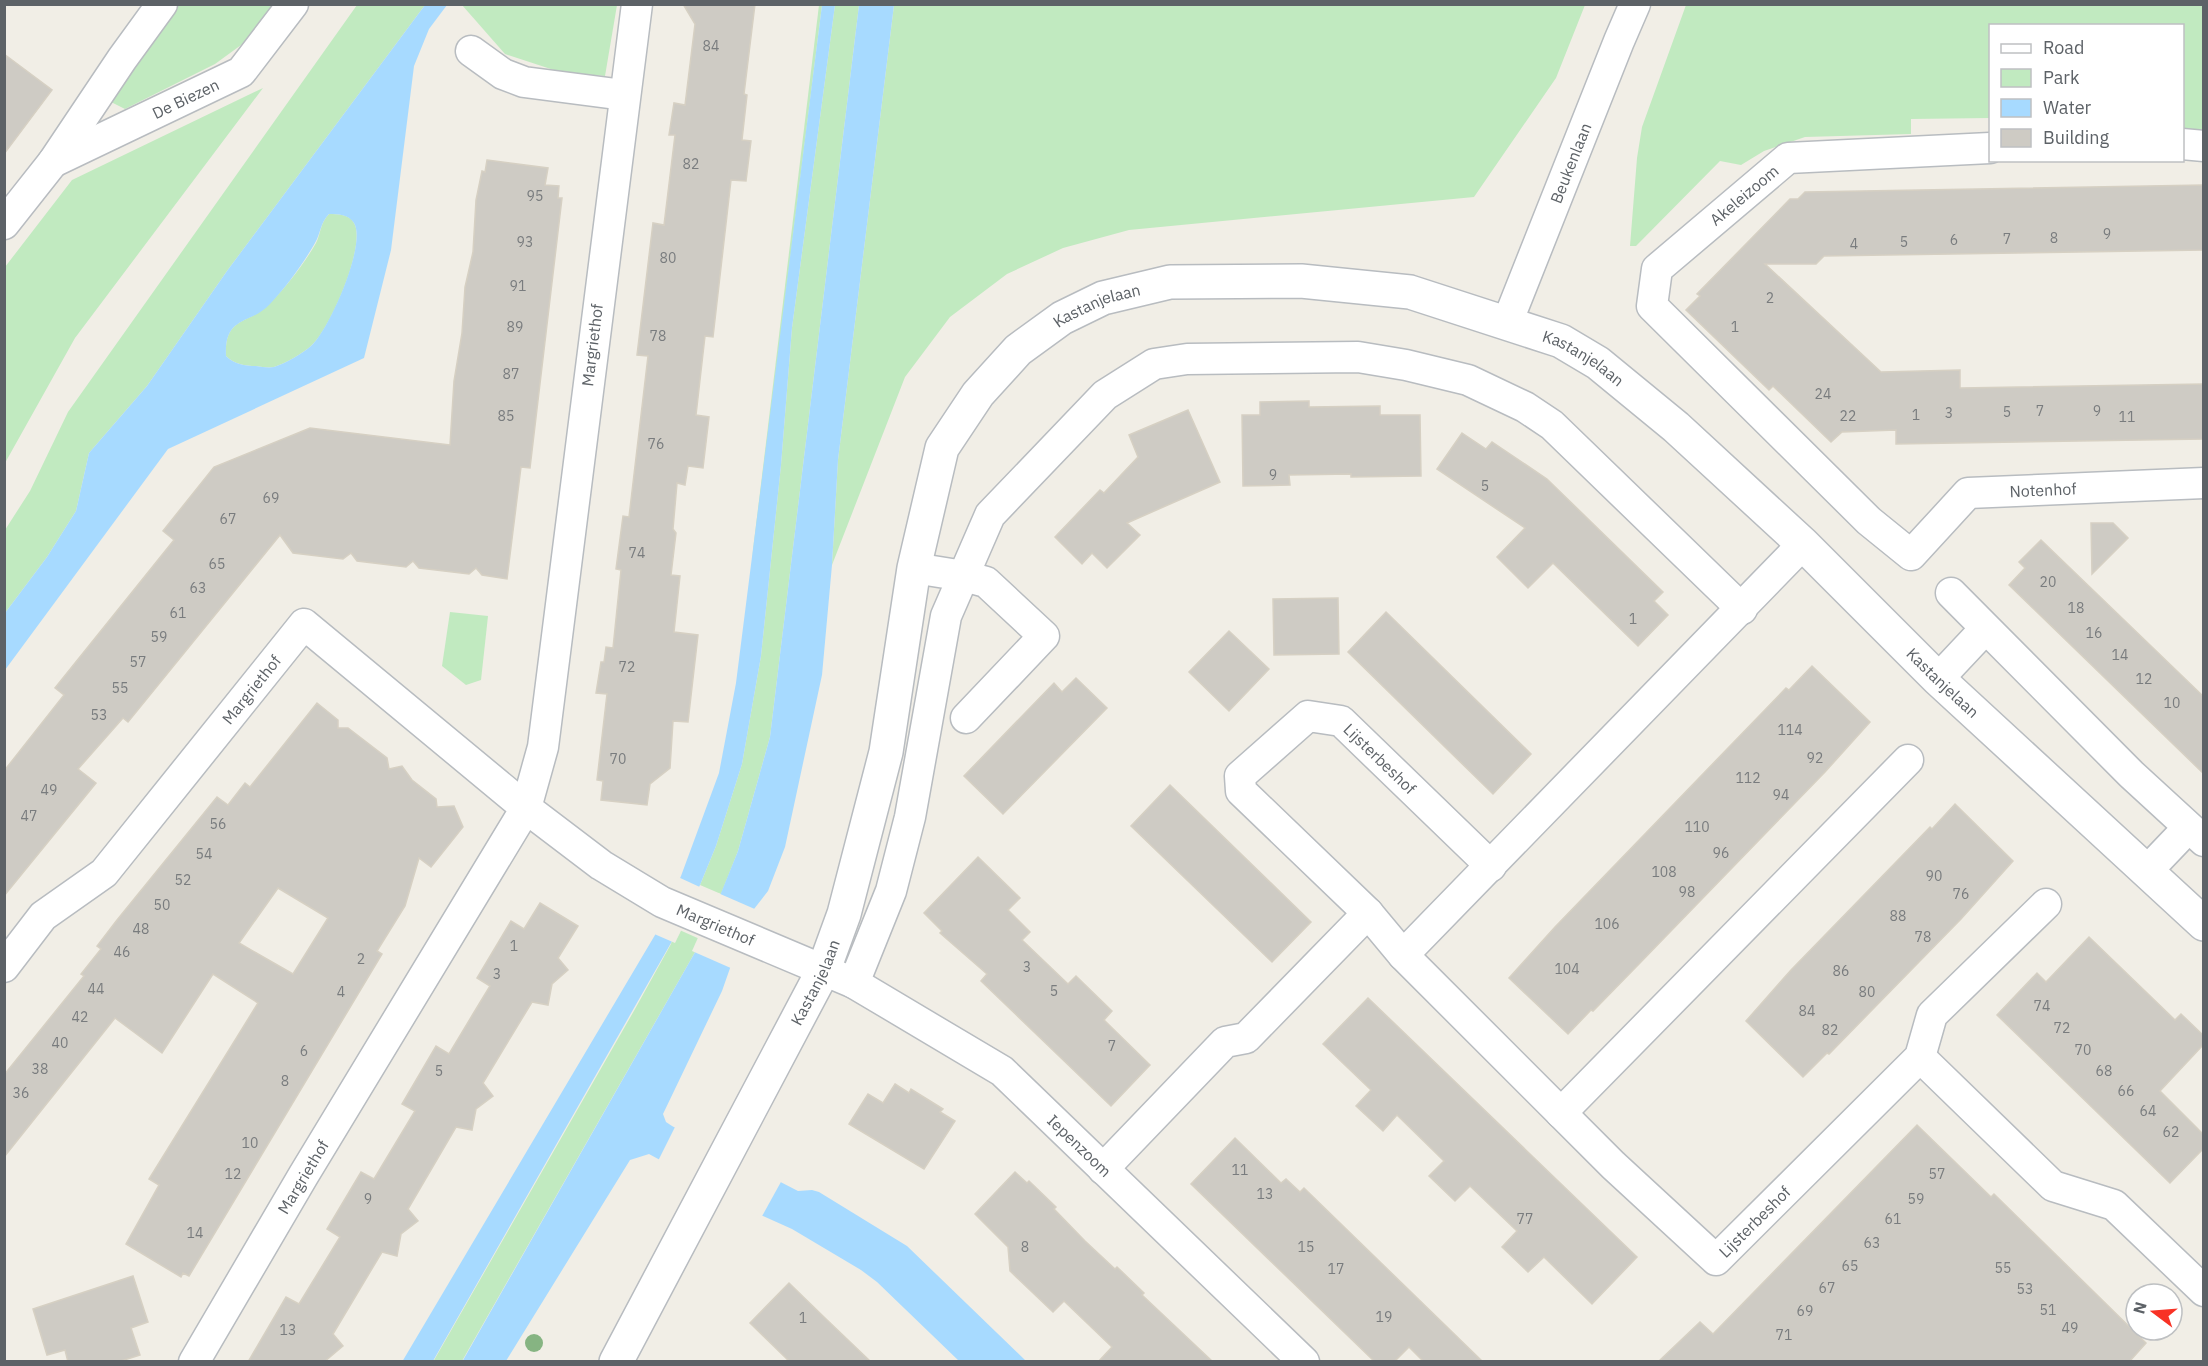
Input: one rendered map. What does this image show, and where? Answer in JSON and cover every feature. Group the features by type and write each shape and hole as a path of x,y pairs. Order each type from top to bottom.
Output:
{"street":[{"name":"De Biezen","path":"4,224 53,162 162,4"},
{"name":"De Biezen","path":"53,162 242,72 293,4"},
{"name":"Margriethof","path":"194,1362 303,1176 526,808 543,747 637,4"},
{"name":"Beukenlaan","path":"1507,323 1635,4"},
{"path":"471,51 503,74 524,82 624,95"},
{"path":"2184,144 2204,146"},
{"name":"Akeleizoom","path":"1911,555 1869,521 1653,306 1657,269 1788,158 1989,148"},
{"name":"Kastanjelaan","path":"616,1362 824,969 844,914 886,752 914,568 942,448 978,394 1018,350 1062,318 1103,298 1170,282 1301,281 1410,292 1561,341 1598,363 1676,427 1803,544 1938,679 2204,924"},
{"path":"854,983 891,891 910,817 946,616 990,515 1105,395 1154,364 1187,359 1358,357 1406,365 1468,380 1525,407 1552,425 1742,609"},
{"name":"Notenhof","path":"1911,555 1968,493 2204,483"},
{"path":"1403,955 1803,544"},
{"path":"914,568 986,582 1044,636 966,718"},
{"path":"1951,594 2131,774 2196,834 2146,872"},
{"name":"Margriethof","path":"4,967 43,916 104,873 304,624 526,808 601,865 662,902 824,969"},
{"path":"1938,679 1986,628"},
{"name":"Lijsterbeshof","path":"1491,866 1341,721 1308,716 1240,776 1241,791 1368,913 1403,955 1612,1165 1716,1260 1920,1057 1932,1015 2046,904"},
{"path":"1560,1113 1908,760"},
{"path":"1103,1169 1225,1042 1246,1038 1368,913"},
{"name":"Iepenzoom","path":"824,969 854,983 1002,1071 1304,1362"},
{"path":"1920,1057 2053,1186 2114,1205 2204,1291"}],"green space":[{"path":"177,5 277,5 248,40 215,64 125,109 111,102"},
{"path":"357,5 425,5 227,271 147,386 89,453 76,511 47,557 5,613 5,530 30,491 68,412"},
{"path":"462,5 617,5 605,76 560,72 505,54"},
{"path":"819,5 822,5 752,565 753,550"},
{"path":"835,5 859,5 770,737 738,851 721,894 700,885 716,846 742,764 761,656 781,465 792,328"},
{"path":"894,5 1585,5 1556,78 1474,197 1129,230 1063,248 1007,274 950,317 905,377 832,565 838,460"},
{"path":"1686,5 2203,5 2203,129 2184,129 2184,24 1989,24 1989,118 1911,119 1911,134 1805,137 1764,151 1741,165 1720,161 1636,246 1630,246 1637,158 1642,127"},
{"path":"263,88 75,338 5,463 5,267 72,180"},
{"path":"329,214 340,214 349,218 354,223 357,234 351,268 344,287 319,337 303,352 274,367 244,365 229,359 226,356 226,343 229,334 240,322 262,310 289,282 316,243 322,224"},
{"path":"450,612 488,616 481,680 466,685 442,666"},
{"path":"675,928 702,940 462,1361 433,1362 635,1009 671,944"}],"water":[{"path":"425,5 447,5 429,29 414,66 391,250 364,358 168,449 5,670 5,613 47,557 76,511 89,453 147,386 227,271","holes":["329,214 339,214 352,220 357,234 351,267 344,286 319,337 303,352 274,367 244,365 229,359 226,356 229,334 234,327 263,311 276,297 310,251"]},
{"path":"822,5 835,5 792,328 781,465 761,656 742,764 716,846 700,885 671,943 433,1361 402,1362 655,935 681,876 719,773 736,683"},
{"path":"859,5 894,5 838,460 832,565 822,675 785,847 768,891 754,909 722,991 663,1114 666,1122 672,1126 798,1191 819,1192 907,1246 1026,1361 959,1361 877,1282 861,1270 792,1229 763,1216 649,1154 630,1160 506,1361 462,1362 702,940 738,851 770,737"}],"pier":[{"path":"678,877 702,888 675,943 652,933"},
{"path":"718,893 757,910 733,969 692,951"},
{"path":"676,1125 782,1180 761,1218 658,1161"}],"building":[{"path":"683,4 755,4 744,94 747,95 742,140 751,141 746,181 731,180 713,337 705,336 696,415 709,417 703,468 688,466 685,485 677,483 673,529 676,533 671,575 680,576 674,632 698,635 688,722 673,721 670,768 650,784 647,805 601,800 603,781 597,780 607,694 596,693 606,647 613,648 621,570 616,569 623,516 629,517 648,356 637,355 653,223 664,225 675,135 669,135 674,103 685,105 695,24"},
{"path":"4,54 52,90 4,154"},
{"path":"487,160 548,168 545,185 559,186 558,198 562,198 530,468 521,467 507,579 482,575 476,568 469,574 419,568 413,561 406,567 357,561 351,553 343,559 293,553 280,535 128,722 123,718 78,769 96,783 4,896 4,771 64,695 55,688 174,540 163,531 214,467 310,428 450,445 454,381 462,333 465,287 473,252 476,200 482,171 485,172"},
{"path":"2204,185 2204,250 1824,256 1816,264 1765,264 1881,372 1960,370 1960,388 2204,384 2204,439 1896,444 1896,430 1842,432 1831,442 1773,386 1769,390 1686,310 1700,296 1697,294 1790,199 1798,199 1805,192"},
{"path":"1309,401 1309,407 1380,406 1380,415 1420,415 1421,476 1289,475 1290,485 1243,486 1242,415 1260,415 1260,402"},
{"path":"1188,410 1220,482 1127,523 1140,535 1107,568 1092,553 1082,564 1055,537 1100,490 1104,493 1138,457 1129,435"},
{"path":"1462,433 1486,449 1492,442 1547,479 1663,592 1654,601 1668,615 1638,646 1553,563 1528,588 1497,557 1525,528 1437,469"},
{"path":"2091,523 2113,523 2128,538 2092,574"},
{"path":"2041,540 2204,697 2204,774 2009,585 2025,568 2019,562"},
{"path":"1338,598 1339,654 1274,655 1273,599"},
{"path":"1386,612 1531,754 1493,794 1348,652"},
{"path":"1229,631 1269,669 1229,711 1189,672"},
{"path":"1812,666 1870,722 1825,772 1568,1034 1509,978 1555,927 1786,688 1789,690"},
{"path":"1076,678 1107,708 1003,814 964,776 1054,683 1062,692"},
{"path":"317,703 338,720 338,728 348,728 387,758 389,769 402,766 412,780 436,799 437,807 454,806 463,827 431,867 419,858 405,906 377,951 382,954 189,1276 183,1273 181,1277 126,1244 159,1185 149,1179 258,1003 213,974 162,1053 115,1018 4,1157 4,1075 84,976 81,974 101,949 97,946 217,797 228,805 245,783 250,787","holes":["278,888 328,918 293,974 239,943"]},
{"path":"1170,785 1311,922 1272,962 1131,826"},
{"path":"1955,804 2013,861 1961,919 1829,1054 1827,1053 1803,1077 1746,1021 1791,970"},
{"path":"978,857 1020,898 1008,910 1030,932 1022,940 1068,984 1076,976 1112,1011 1104,1020 1150,1065 1111,1106 981,981 987,974 940,933 942,931 924,913"},
{"path":"540,903 578,926 558,958 568,970 552,984 548,1005 532,1002 483,1083 493,1096 476,1109 472,1130 456,1127 408,1209 418,1221 401,1234 397,1256 382,1252 333,1334 343,1346 324,1362 248,1362 286,1297 299,1304 340,1237 327,1229 361,1172 374,1179 415,1111 402,1104 436,1046 449,1054 490,986 477,978 511,921 524,929"},
{"path":"2089,937 2175,1020 2181,1014 2204,1036 2204,1044 2160,1091 2204,1135 2204,1148 2170,1183 1997,1015 2037,973 2046,982"},
{"path":"1368,998 1637,1257 1592,1304 1544,1257 1528,1272 1502,1247 1517,1231 1470,1186 1455,1201 1429,1176 1444,1161 1397,1115 1383,1131 1356,1106 1371,1090 1323,1044"},
{"path":"895,1084 909,1093 911,1089 943,1109 940,1112 955,1121 924,1169 849,1124 868,1094 883,1103"},
{"path":"1917,1125 1991,1197 1994,1194 2124,1321 2124,1342 2146,1343 2129,1362 1658,1362 1700,1322 1713,1334"},
{"path":"1235,1138 1281,1183 1286,1179 1300,1192 1304,1188 1483,1362 1424,1362 1409,1347 1394,1362 1375,1362 1191,1184"},
{"path":"1015,1172 1027,1183 1029,1181 1056,1207 1054,1209 1085,1241 1115,1269 1117,1267 1144,1293 1142,1295 1213,1362 1098,1362 1112,1347 1064,1301 1053,1312 1010,1271 1008,1247 975,1214"},
{"path":"133,1276 148,1322 131,1328 140,1355 118,1362 68,1362 65,1350 47,1355 33,1309"},
{"path":"789,1283 871,1362 790,1362 750,1323"}]}
